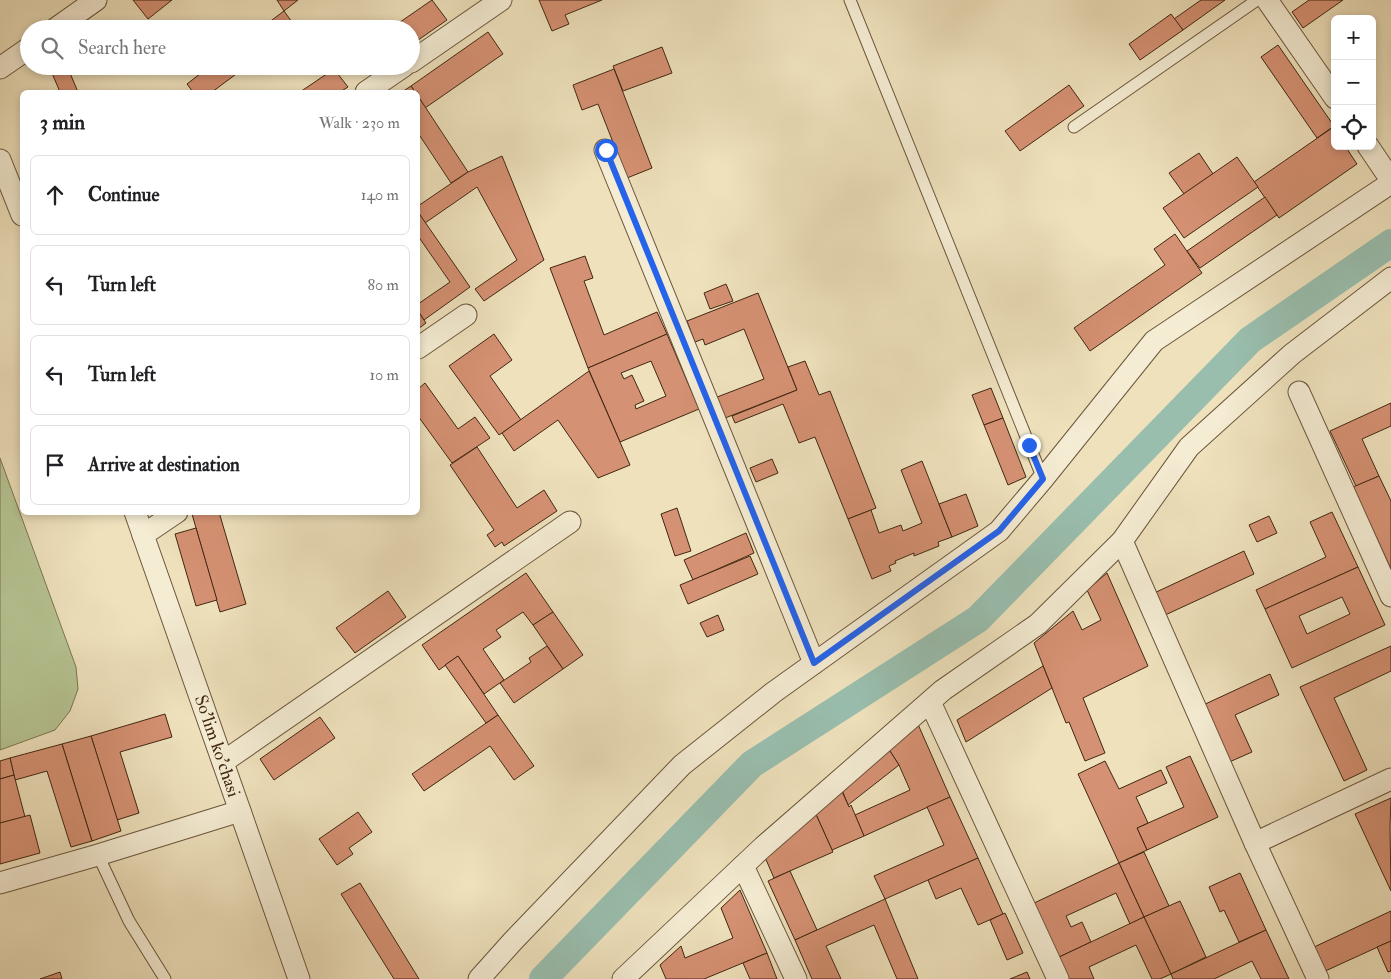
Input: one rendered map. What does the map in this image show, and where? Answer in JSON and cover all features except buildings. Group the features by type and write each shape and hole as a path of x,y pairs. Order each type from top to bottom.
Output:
{"street":[{"path":"68,20 96,0"},
{"path":"420,56 501,0"},
{"path":"1267,0 1331,92"},
{"path":"0,68 20,54"},
{"path":"369,90 391,75"},
{"path":"606,150 814,663"},
{"path":"479,979 512,941 682,765 774,692 999,531 1154,341 1391,181 1371,150"},
{"path":"0,160 20,210"},
{"path":"623,979 743,866 943,690 1038,624 1122,541 1189,447 1292,354 1391,278"},
{"path":"420,347 466,314"},
{"path":"1299,392 1391,596"},
{"name":"So'lim ko'chasi","path":"136,515 299,979"},
{"path":"143,535 173,515"},
{"path":"223,762 570,522"},
{"path":"1122,541 1255,843 1318,979"},
{"path":"930,702 1058,979"},
{"path":"1255,843 1391,779"},
{"path":"0,883 240,811"},
{"path":"743,866 796,979"}],"lane":[{"path":"850,0 1043,479"},
{"path":"1074,127 1257,0"},
{"path":"98,855 129,921 165,979"}],"green space":[{"path":"0,458 76,667 78,689 70,711 55,730 0,750"}],"waterway":[{"path":"543,979 752,764 978,619 1250,340 1391,243"}],"route":[{"path":"606,150 814,663 999,531 1043,479 1029,445"}]}
